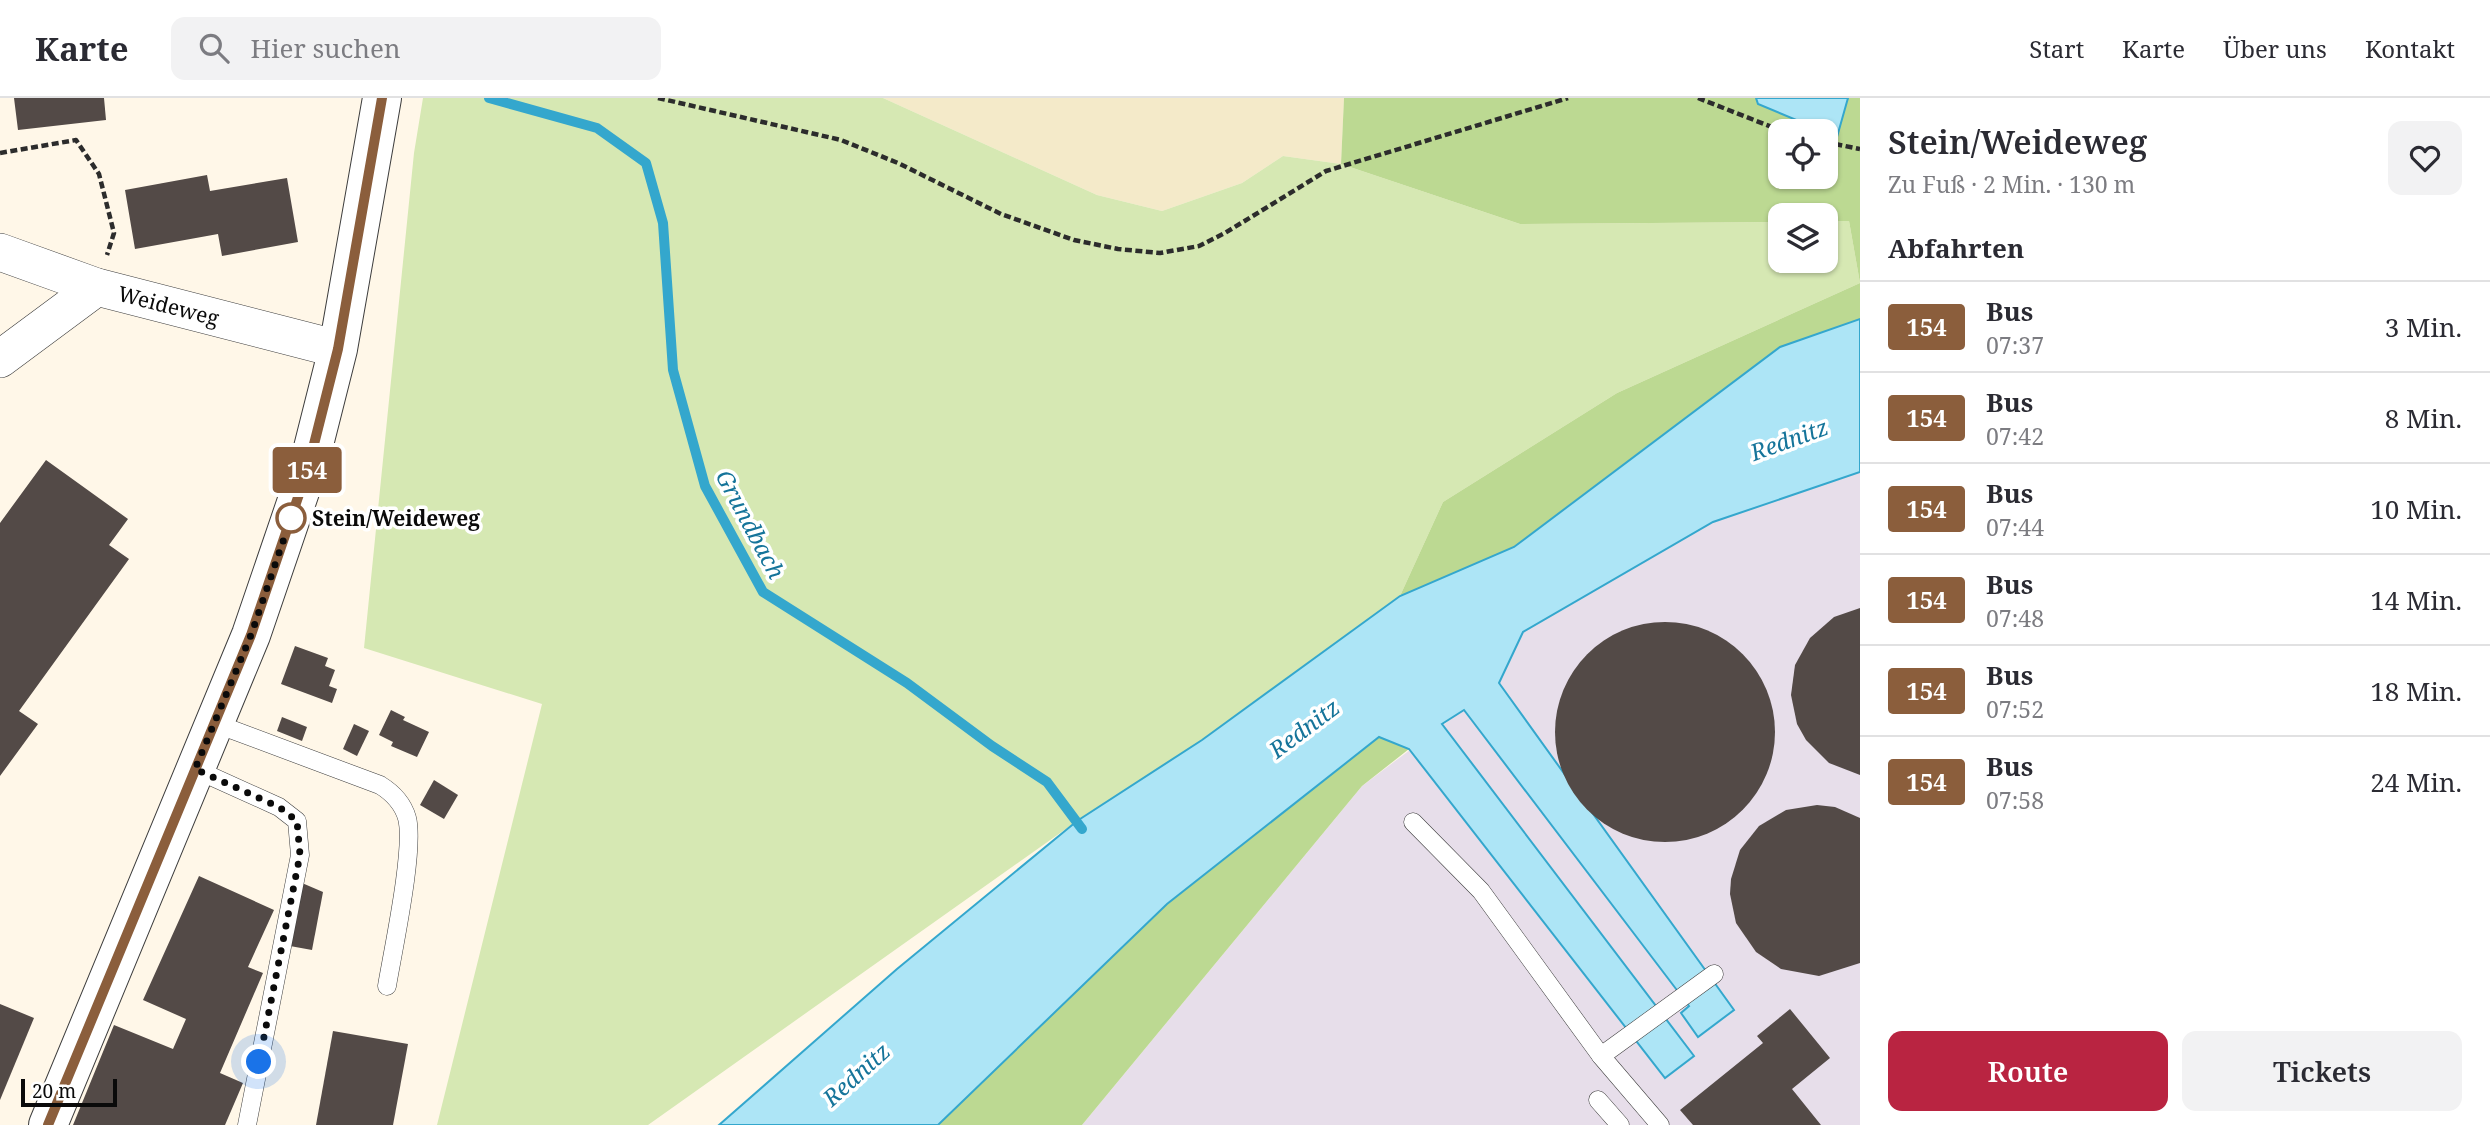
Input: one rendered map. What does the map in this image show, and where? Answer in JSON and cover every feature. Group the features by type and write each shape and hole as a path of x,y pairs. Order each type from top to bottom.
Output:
{"street":[{"path":"48,1125 251,635 308,468 338,349 381,102"},
{"name":"Weideweg","path":"0,252 97,287 338,349"},
{"path":"0,359 97,287"}],"lane":[{"path":"214,723 380,785 398,800 408,820 408,849 387,986"},
{"path":"195,769 279,807 297,821 300,855 247,1125"},
{"path":"1413,822 1481,891 1601,1056 1660,1125"},
{"path":"1601,1056 1714,974"},
{"path":"1598,1100 1620,1125"}],"path":[{"path":"658,98 841,140 898,163 1001,214 1074,240 1160,253 1199,246 1326,171 1568,98"},
{"path":"1698,98 1768,126"},
{"path":"0,153 76,140 99,174 114,233 97,287"},
{"path":"1838,145 1860,149"}],"shaded area":[{"path":"883,98 1344,98 1341,164 1283,156 1242,183 1162,211 1097,195"},
{"path":"1860,472 1860,1125 1082,1125 1362,786 1499,683 1523,632 1713,522"}],"green space":[{"path":"423,98 883,98 1097,195 1162,211 1242,183 1283,156 1341,164 1520,224 1768,222 1768,273 1838,273 1838,221 1849,221 1860,283 1617,393 1443,502 1400,596 1202,740 1077,821 648,1125 437,1125 542,704 364,648 414,153"},
{"path":"1344,98 1860,98 1860,283 1849,221 1838,221 1838,203 1768,203 1768,222 1520,224 1341,164"},
{"path":"1860,283 1860,319 1780,347 1514,547 1400,596 1443,502 1617,393"},
{"path":"1379,737 1409,749 1362,786 1082,1125 938,1125 1167,904"}],"water":[{"path":"1756,98 1848,98 1838,133 1838,119 1794,119 1758,104"},
{"name":"Rednitz","path":"1860,319 1860,472 1713,522 1523,632 1499,683 1734,1010 1698,1037 1681,1013 1689,1006 1464,710 1442,724 1694,1056 1665,1078 1409,749 1379,737 1167,904 938,1125 719,1125 897,969 1077,821 1202,740 1400,596 1514,547 1780,347"}],"building":[{"path":"14,98 104,98 106,120 18,130"},
{"path":"207,175 210,191 287,178 298,242 222,256 218,234 135,249 125,190"},
{"path":"46,460 128,519 109,545 129,559 19,711 38,724 0,776 0,523"},
{"path":"1860,608 1860,775 1829,763 1806,740 1797,724 1791,695 1795,665 1810,638 1834,617"},
{"path":"1665,622 1686,624 1717,635 1743,654 1762,680 1773,711 1773,753 1762,784 1743,810 1717,829 1686,840 1665,842 1644,840 1613,829 1587,810 1568,784 1557,753 1555,732 1557,711 1568,680 1587,654 1613,635 1644,624"},
{"path":"295,646 328,658 325,666 335,670 329,686 337,689 332,703 281,684"},
{"path":"391,710 405,717 403,720 429,732 417,757 391,746 393,742 379,735"},
{"path":"282,717 307,727 302,741 277,731"},
{"path":"354,724 369,731 357,756 343,749"},
{"path":"434,780 458,795 444,819 420,805"},
{"path":"1817,805 1835,807 1860,818 1860,963 1819,976 1781,969 1756,952 1736,923 1730,894 1731,879 1740,850 1759,826 1786,810"},
{"path":"199,876 274,910 248,967 263,973 220,1073 243,1083 225,1125 73,1125 114,1025 173,1049 186,1019 143,1000"},
{"path":"302,883 323,892 312,950 290,946"},
{"path":"0,1004 34,1018 0,1100"},
{"path":"1790,1009 1830,1058 1792,1089 1821,1125 1693,1125 1680,1110 1763,1043 1757,1036"},
{"path":"333,1031 408,1044 393,1125 316,1125"}],"waterway":[{"name":"Grundbach","path":"489,98 597,128 646,163 663,223 673,370 705,486 763,592 907,683 992,746 1047,782 1082,829"}],"bus line":[{"name":"154","path":"48,1125 251,635 308,468 338,349 382,98"}],"place":[{"name":"Stein/Weideweg","path":"291,518"}],"route":[{"path":"259,1062 300,855 297,821 279,807 195,769 251,635 291,518"}]}
